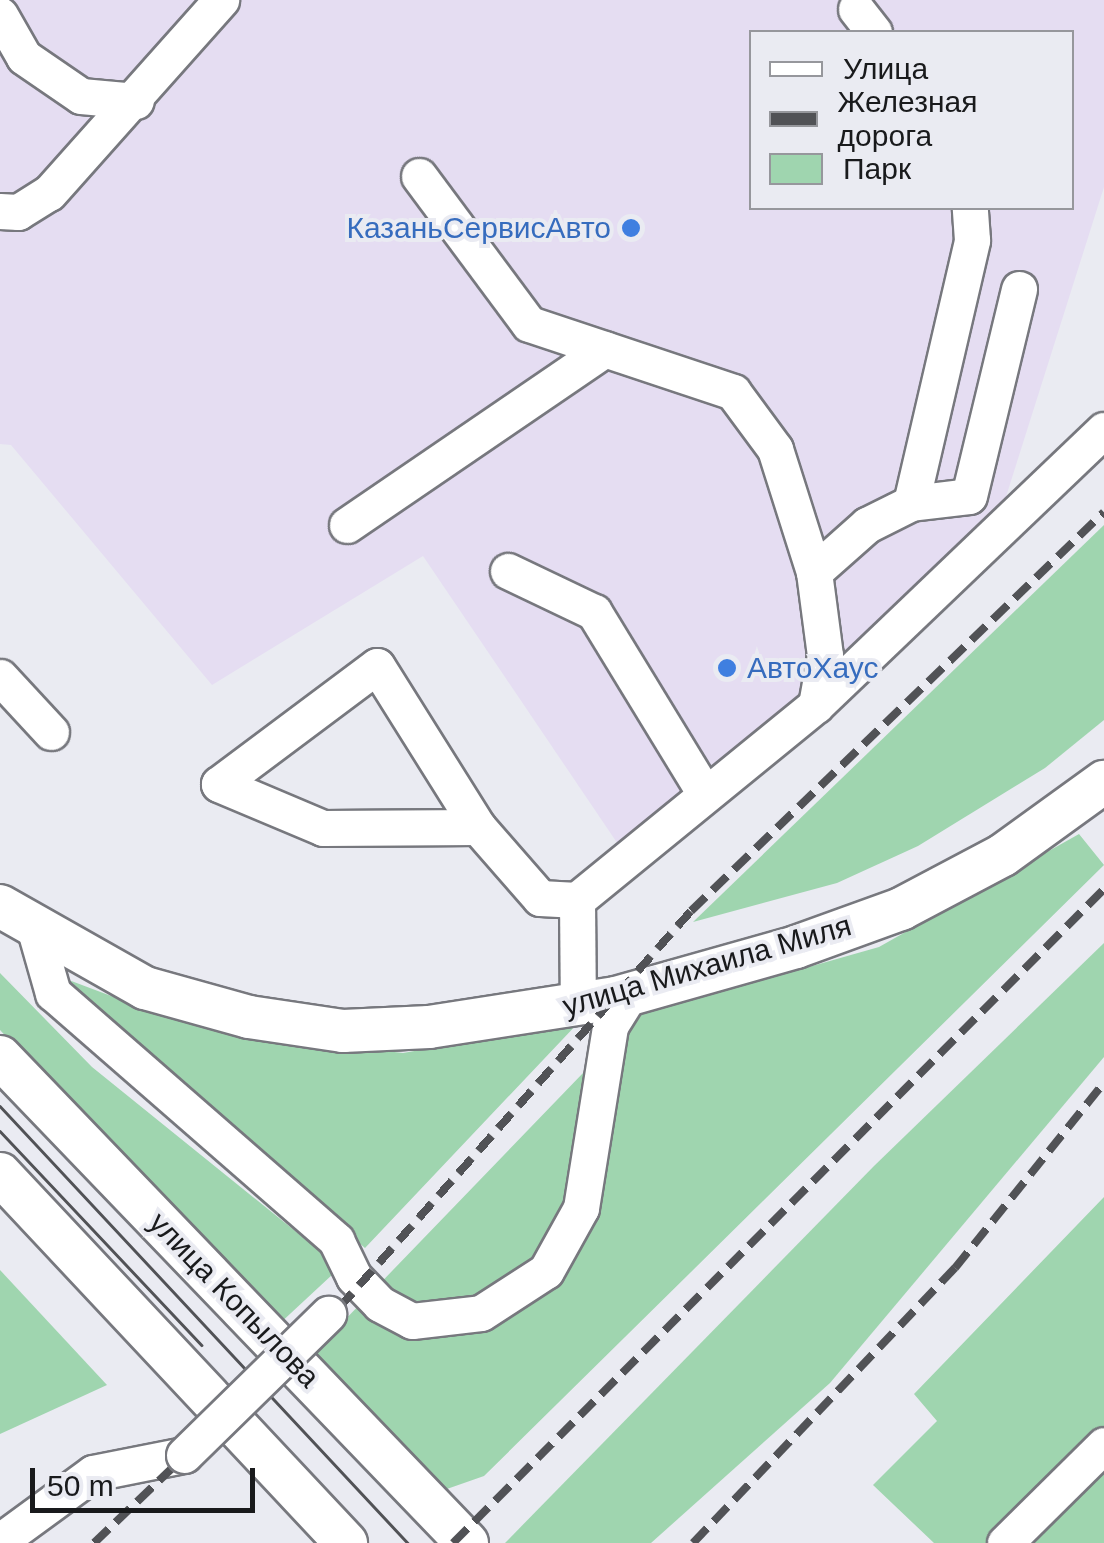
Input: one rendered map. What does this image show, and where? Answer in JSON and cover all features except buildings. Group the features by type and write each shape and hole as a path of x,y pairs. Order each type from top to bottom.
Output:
{"main road":[{"name":"улица Михаила Миля","path":"0,906 35,930 146,988 249,1017 342,1031 430,1027 578,1006 632,993 796,947 901,909 1003,855 1104,782"},
{"name":"улица Копылова","path":"0,1056 467,1543"},
{"path":"0,1174 150,1328 346,1543"}],"lane":[{"path":"0,211 18,212 50,192 136,101 221,0"},
{"path":"0,15 24,56 81,96 136,101"},
{"path":"419,176 529,324 733,392 776,450 814,572 825,655 816,705"},
{"path":"912,503 972,240 970,210"},
{"path":"814,572 867,526 912,503 969,496 1019,290"},
{"path":"347,525 605,349"},
{"path":"478,828 323,828 219,784 377,666 478,828 540,898 576,900 816,705 1104,430"},
{"path":"508,571 594,612 705,794"},
{"path":"0,677 51,732"},
{"path":"576,900 578,1006"},
{"path":"35,930 53,993 336,1240 354,1276 380,1304 412,1321 482,1313 546,1271 581,1208 610,1026 632,993"},
{"path":"0,1541 93,1473 184,1456 328,1314 354,1276"},
{"path":"1005,1543 1104,1444"}],"shaded area":[{"path":"0,0 1104,0 1104,187 998,522 624,853 423,556 212,685 11,445 0,444"}],"green space":[{"path":"1104,525 1104,720 1045,768 918,846 837,883 693,922"},
{"path":"1079,834 1104,865 484,1476 444,1490 311,1355 639,1015 879,947"},
{"path":"1104,943 1104,1057 830,1383 651,1543 505,1543 874,1166"},
{"path":"0,973 92,1067 331,1260 333,1274 277,1326 0,1030"},
{"path":"66,979 167,1017 273,1038 403,1053 579,1022 365,1248 173,1086"},
{"path":"1104,1197 1104,1543 934,1543 873,1485 937,1421 914,1394"},
{"path":"0,1270 107,1385 0,1434"}],"tram line":[{"path":"0,1106 408,1543"},
{"path":"0,1131 202,1345"}],"railway":[{"path":"94,1543 339,1308 691,911 1104,512"},
{"path":"453,1543 1104,889"},
{"path":"693,1543 955,1268 1104,1083"}],"place":[{"name":"КазаньСервисАвто","path":"631,228"},
{"name":"АвтоХаус","path":"727,668"}]}
